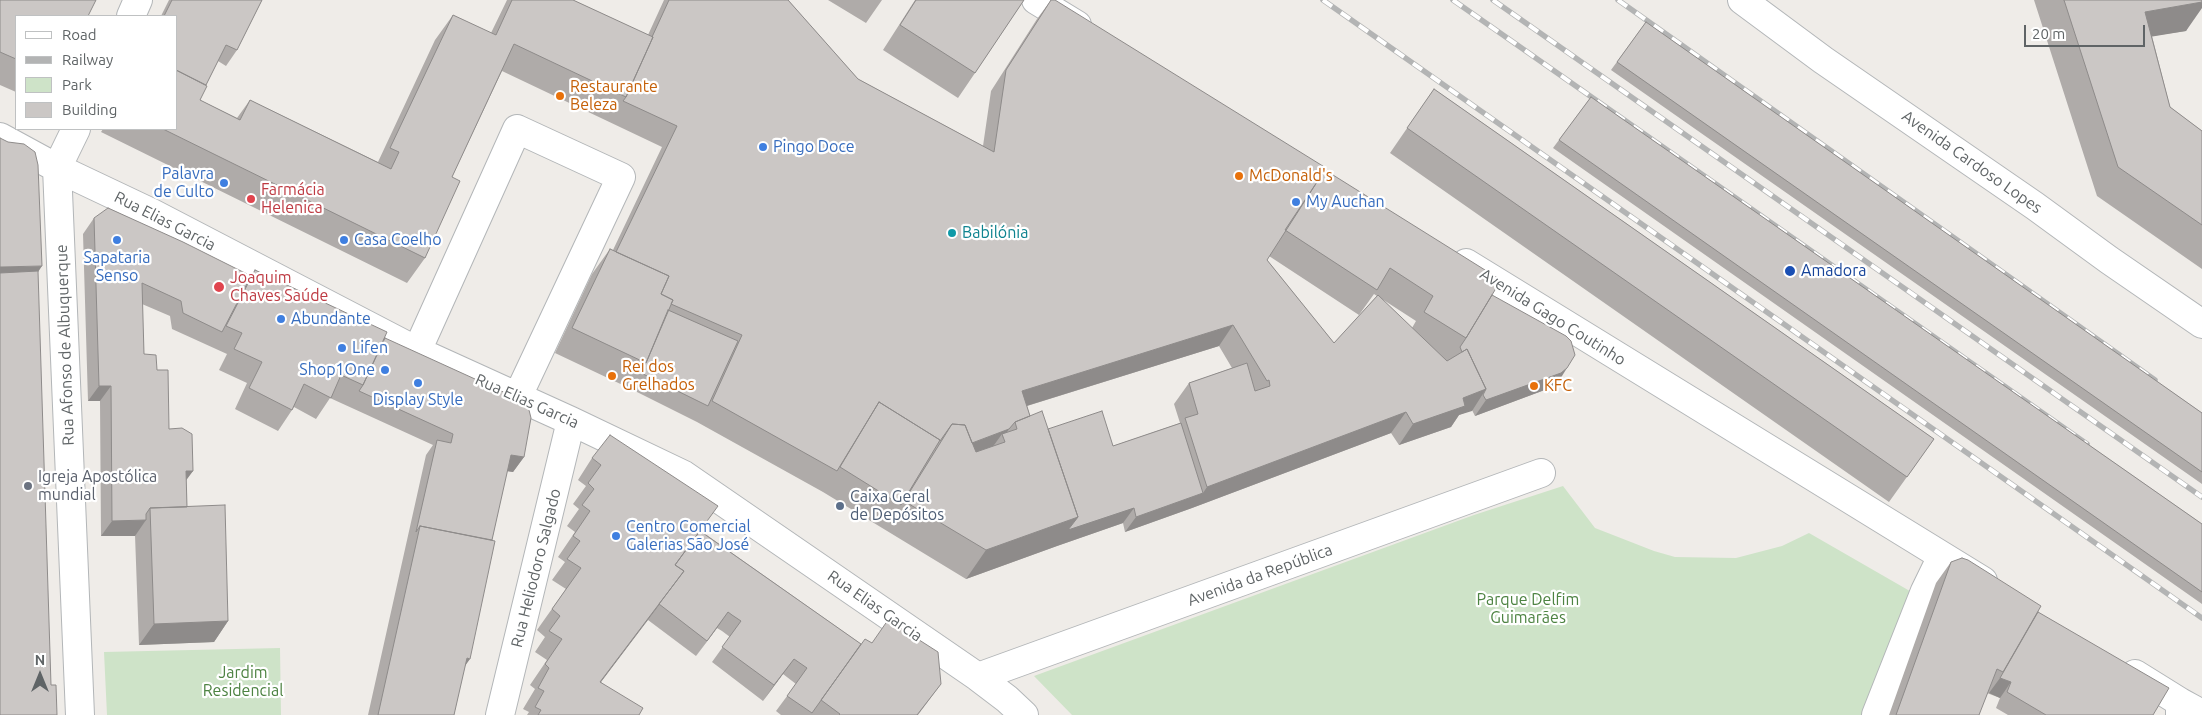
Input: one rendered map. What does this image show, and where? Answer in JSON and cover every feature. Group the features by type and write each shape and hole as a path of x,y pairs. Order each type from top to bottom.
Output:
{"street":[{"path":"130,15 138,0"},
{"path":"1036,0 1096,36"},
{"name":"Avenida Cardoso Lopes","path":"1742,0 1823,60 2202,324"},
{"path":"417,351 517,129 621,177 517,398"},
{"name":"Rua Afonso de Albuquerque","path":"76,130 57,168 80,715"},
{"name":"Rua Elias Garcia","path":"0,137 57,168 152,213 417,351 517,398 572,420 684,475 978,677 1008,710"},
{"name":"Avenida Gago Coutinho","path":"1444,250 2007,596"},
{"name":"Rua Heliodoro Salgado","path":"500,715 572,420"},
{"name":"Avenida da República","path":"978,677 1541,474"},
{"path":"1876,715 1925,591 1942,556"},
{"path":"2114,662 2187,710"}],"green space":[{"name":"Parque Delfim Guimarães","path":"1563,486 1595,528 1654,551 1675,557 1736,558 1782,546 1809,533 1915,594 1862,715 1072,715 1034,676 1474,515"},
{"name":"Jardim Residencial","path":"280,648 281,715 107,715 104,652"}],"building":[{"path":"0,0 96,0 88,15 15,15 15,59 0,52"},
{"path":"172,0 262,0 237,50 226,45 206,85 178,71 178,15 164,15"},
{"path":"512,0 573,0 653,37 626,97 514,44 452,177 460,181 425,258 165,130 178,130 178,71 207,86 200,100 240,120 250,100 391,169 399,152 390,148 453,15 496,35"},
{"name":"Babilónia","path":"669,0 788,0 858,79 994,152 1006,70 1051,0 1055,0 1326,168 1267,260 1334,343 1378,295 1447,361 1467,349 1486,389 1463,398 1465,406 1413,424 1406,412 1207,487 1185,418 1198,414 1189,383 1247,363 1255,391 1270,386 1269,380 1267,381 1233,325 1022,391 1030,416 1015,422 1009,429 972,443 965,425 952,424 940,441 879,402 837,471 712,401 742,335 671,304 673,300 661,294 669,276 616,252 677,126 623,101"},
{"path":"916,0 1024,0 975,73 900,25"},
{"path":"2064,0 2202,0 2202,2 2145,12 2170,107 2202,131 2202,225 2118,167"},
{"path":"1646,22 2202,413 2202,472 1617,62"},
{"path":"1434,89 1934,439 1907,477 1407,128"},
{"path":"1591,97 2202,524 2202,592 1559,140"},
{"path":"0,138 8,142 24,144 35,152 38,165 42,266 0,267"},
{"path":"1325,170 1501,280 1466,338 1424,312 1433,296 1390,268 1377,290 1285,230"},
{"path":"108,208 183,242 251,276 222,332 183,313 181,301 142,283 144,354 156,355 157,370 168,370 169,429 182,428 192,434 193,471 186,471 187,507 150,508 146,514 146,520 112,521 111,386 99,386 94,218"},
{"path":"610,249 669,276 661,294 673,300 646,363 572,328"},
{"path":"255,270 387,332 363,385 341,375 331,398 304,384 292,410 249,388 262,362 234,349 242,333 226,326"},
{"path":"38,271 51,685 56,685 57,715 0,715 0,273"},
{"path":"1492,295 1566,336 1571,341 1575,355 1567,368 1561,373 1486,400 1483,395 1486,389 1467,349 1462,352 1460,347"},
{"path":"668,310 738,341 708,406 639,372 646,363"},
{"path":"385,338 521,400 528,406 531,418 524,457 511,455 492,540 420,526 416,532 437,440 451,443 453,434 359,391"},
{"path":"879,402 940,440 901,505 840,467"},
{"path":"1042,411 1078,517 986,550 904,501 952,424 965,425 976,452 1005,442 1002,434 1017,429 1015,422"},
{"path":"1102,411 1113,446 1181,423 1203,493 1136,517 1134,508 1068,530 1078,517 1048,429"},
{"path":"610,435 718,506 675,565 684,571 600,682 643,708 639,715 538,715 541,710 535,707 544,691 538,688 549,668 545,664 562,639 549,631 560,616 552,609 581,568 567,559 580,541 573,536 590,511 582,505 594,489 588,483 601,465 592,458"},
{"path":"225,505 228,621 154,624 150,508"},
{"path":"420,526 495,541 470,659 467,658 454,715 378,715"},
{"path":"700,531 861,644 812,713 787,696 807,668 794,659 774,685 722,647 741,621 728,612 707,641 659,604 684,571 675,565"},
{"path":"1962,558 2041,606 2003,672 1997,669 1979,715 1896,715 1951,562"},
{"path":"2038,612 2169,688 2153,715 2046,715 2007,692 2011,682 2000,678"},
{"path":"888,620 938,652 941,684 917,715 839,715 821,700 865,639 872,643"}],"railway":[{"path":"1323,0 2202,618"},
{"path":"1453,0 2087,444"},
{"path":"1493,0 2202,497"},
{"path":"1618,0 2155,380"}],"place":[{"name":"Restaurante Beleza","path":"560,96"},
{"name":"Pingo Doce","path":"763,147"},
{"name":"McDonald's","path":"1239,176"},
{"name":"Palavra de Culto","path":"224,183"},
{"name":"Farmácia Helenica","path":"251,199"},
{"name":"My Auchan","path":"1296,202"},
{"name":"Babilónia","path":"952,233"},
{"name":"Sapataria Senso","path":"117,240"},
{"name":"Casa Coelho","path":"344,240"},
{"name":"Amadora","path":"1790,271"},
{"name":"Joaquim Chaves Saúde","path":"219,287"},
{"name":"Abundante","path":"281,319"},
{"name":"Lifen","path":"342,348"},
{"name":"Shop1One","path":"385,370"},
{"name":"Rei dos Grelhados","path":"612,376"},
{"name":"Display Style","path":"418,383"},
{"name":"KFC","path":"1534,386"},
{"name":"Igreja Apostólica mundial","path":"28,486"},
{"name":"Caixa Geral de Depósitos","path":"840,506"},
{"name":"Centro Comercial Galerias São José","path":"616,536"}]}
